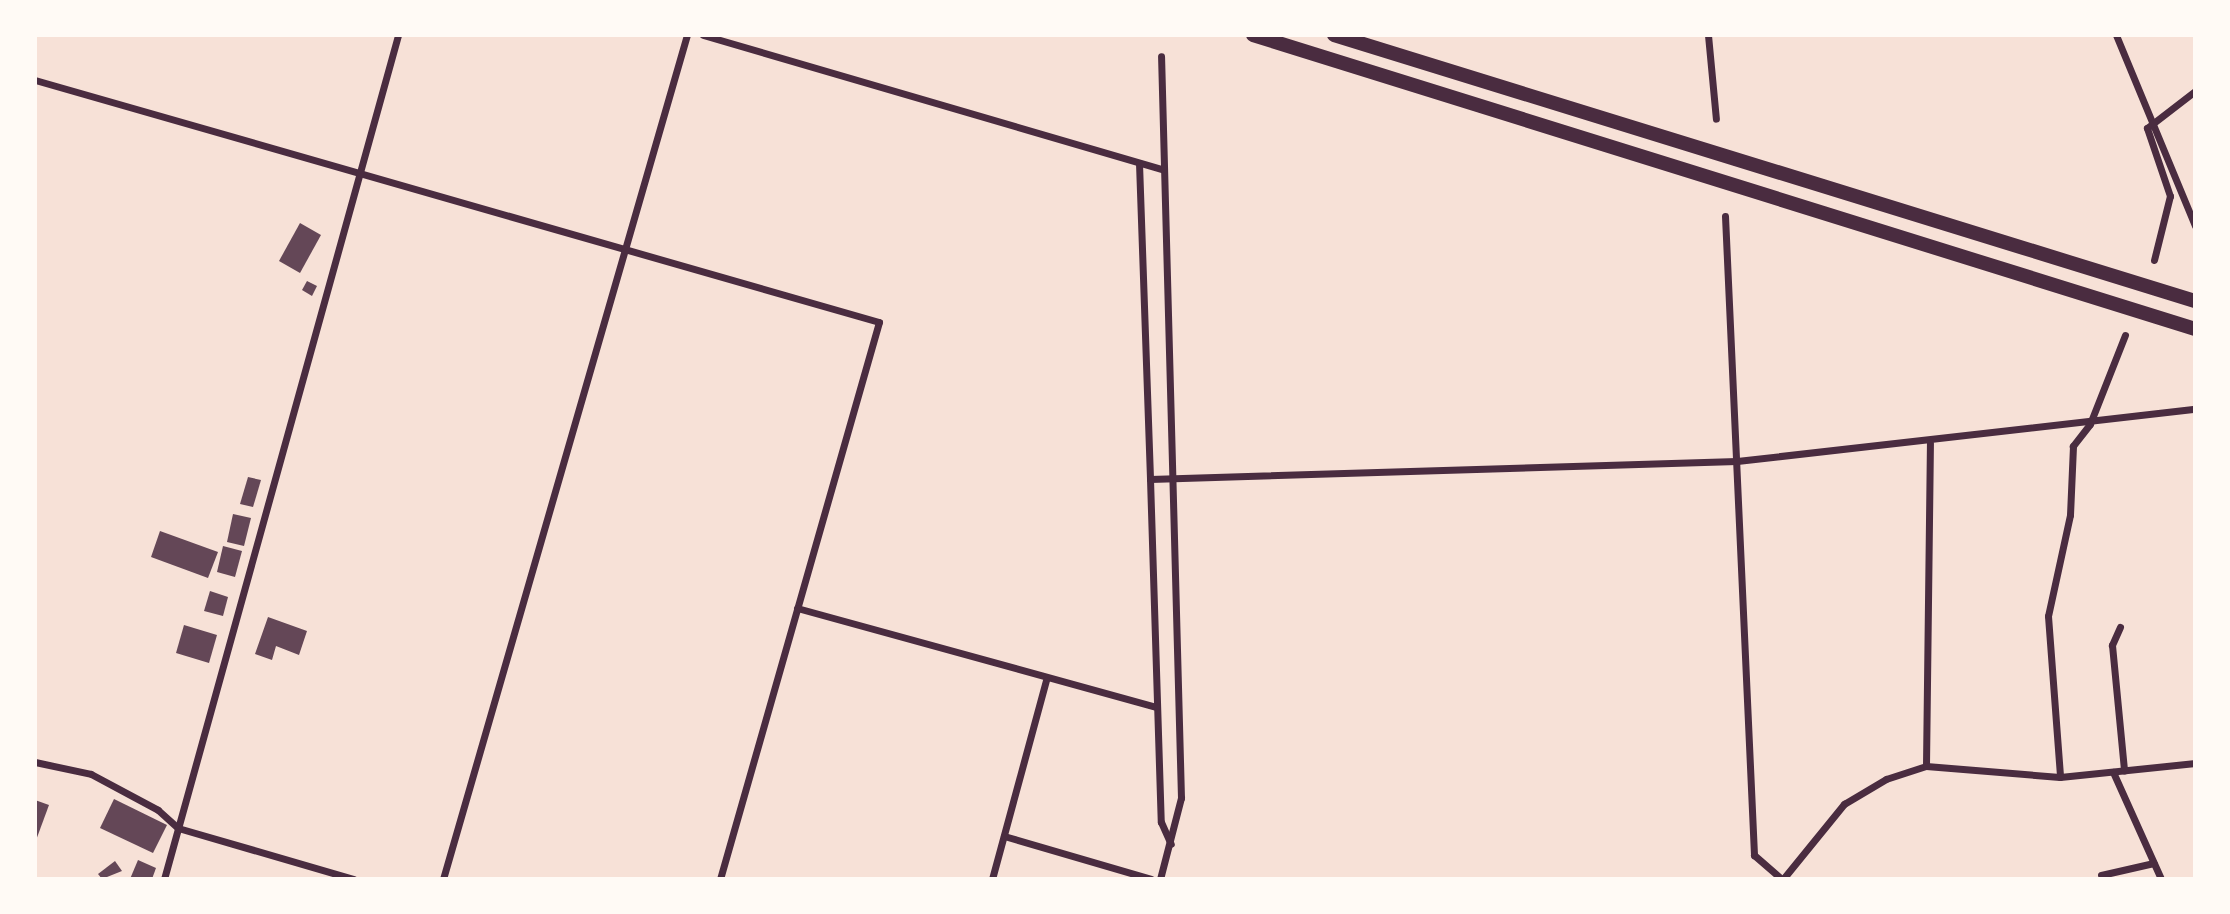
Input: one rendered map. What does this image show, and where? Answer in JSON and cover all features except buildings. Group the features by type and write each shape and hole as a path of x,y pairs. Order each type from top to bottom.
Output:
{"highway":[{"path":"1253,35 2195,329"},
{"path":"1334,35 2195,301"}],"street":[{"path":"164,879 398,35"},
{"path":"443,879 687,35"},
{"path":"703,35 1162,169"},
{"path":"1708,35 1717,118"},
{"path":"2116,35 2154,119 2195,226"},
{"path":"1160,879 1181,798 1161,56"},
{"path":"35,80 358,177 879,322 720,879"},
{"path":"2154,260 2170,214 2170,196 2149,148 2147,128 2154,119 2195,91"},
{"path":"1139,163 1161,822 1171,844"},
{"path":"1725,216 1754,855 1782,879 1844,804 1886,779 1926,766 2060,777 2195,762"},
{"path":"2060,777 2048,616 2070,514 2073,446 2090,424 2125,335"},
{"path":"1150,479 1737,461 1930,443 2195,409"},
{"path":"1926,766 1930,443"},
{"path":"797,608 1046,680 1157,707"},
{"path":"2120,627 2112,645 2124,770"},
{"path":"992,879 1046,680"},
{"path":"35,762 91,774 158,810 178,828 354,879"},
{"path":"2113,772 2161,879"},
{"path":"1004,836 1151,879"},
{"path":"2101,875 2154,863"}]}
